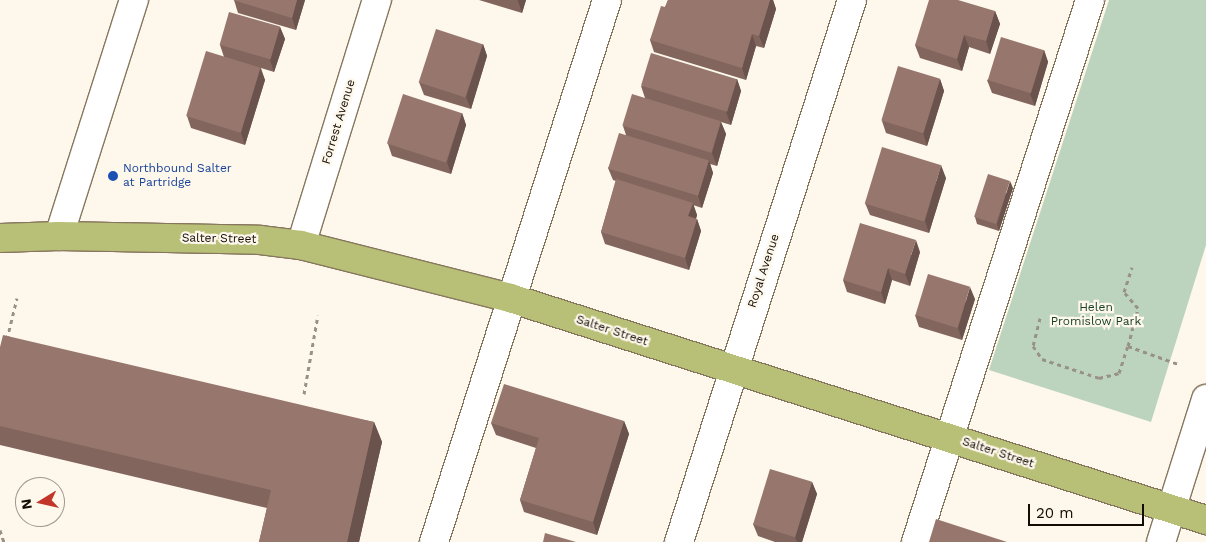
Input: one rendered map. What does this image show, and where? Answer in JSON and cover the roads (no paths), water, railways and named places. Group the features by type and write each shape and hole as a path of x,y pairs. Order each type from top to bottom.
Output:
{"main road":[{"name":"Salter Street","path":"2,236 260,240 301,245 510,298 1206,520"}],"street":[{"path":"59,236 134,0"},
{"name":"Forrest Avenue","path":"301,245 377,0"},
{"path":"434,542 510,298 607,0"},
{"name":"Royal Avenue","path":"679,542 732,369 852,0"},
{"path":"916,542 1090,0"},
{"path":"1161,542 1206,400"}],"place":[{"name":"Northbound Salter at Partridge","path":"113,176"}],"park label":[{"name":"Helen Promislow Park","path":"1096,315"}]}
